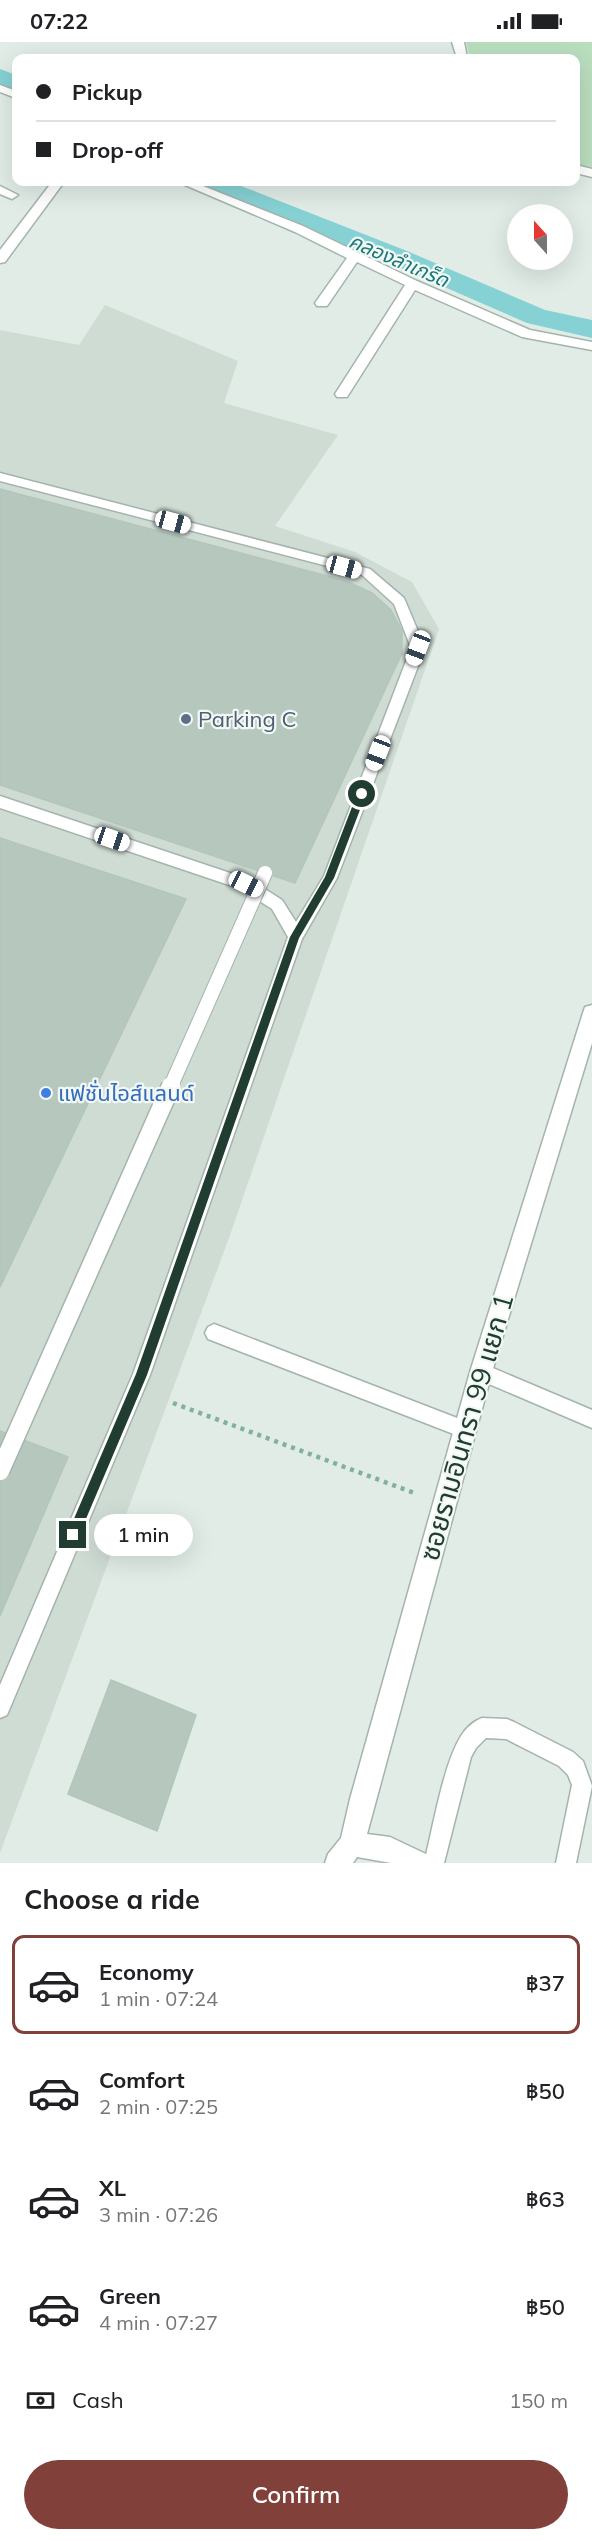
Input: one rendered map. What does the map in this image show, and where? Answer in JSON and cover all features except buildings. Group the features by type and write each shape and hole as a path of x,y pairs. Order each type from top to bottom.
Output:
{"street":[{"path":"0,259 55,186"},
{"path":"194,186 299,230 412,284 527,334 592,346"},
{"path":"322,303 355,256"},
{"path":"342,394 412,284"},
{"name":"ซอยรามอินทรา 99 แยก 1","path":"344,1854 362,1799 464,1429 592,1013"},
{"path":"344,1854 390,1849 417,1863"}],"lane":[{"path":"0,477 366,572 399,601 418,648 330,878 295,937 141,1375 0,1708"},
{"path":"0,802 246,884 277,902 295,937"},
{"path":"0,1471 265,873"},
{"path":"214,1333 464,1429"},
{"path":"481,1372 592,1419"},
{"path":"434,1863 462,1755 469,1742 482,1728 507,1729 566,1759 576,1768 582,1785 566,1863"}],"path":[{"path":"173,1403 443,1504"}],"shaded area":[{"path":"105,305 238,361 224,403 338,435 275,526 355,552 412,582 439,629 229,1238 0,1853 0,330 79,345"}],"green space":[{"path":"466,42 592,42 592,167 580,166 580,54 469,54"}],"waterway":[{"name":"คลองลำเกร็ด","path":"0,76 12,81"},
{"name":"คลองลำเกร็ด","path":"220,186 398,257 537,317 592,329"}],"place":[{"name":"Parking C","path":"186,719"},
{"name":"แฟชั่นไอส์แลนด์","path":"46,1093"}],"route":[{"path":"73,1535 141,1375 295,937 330,878 362,794"}]}
